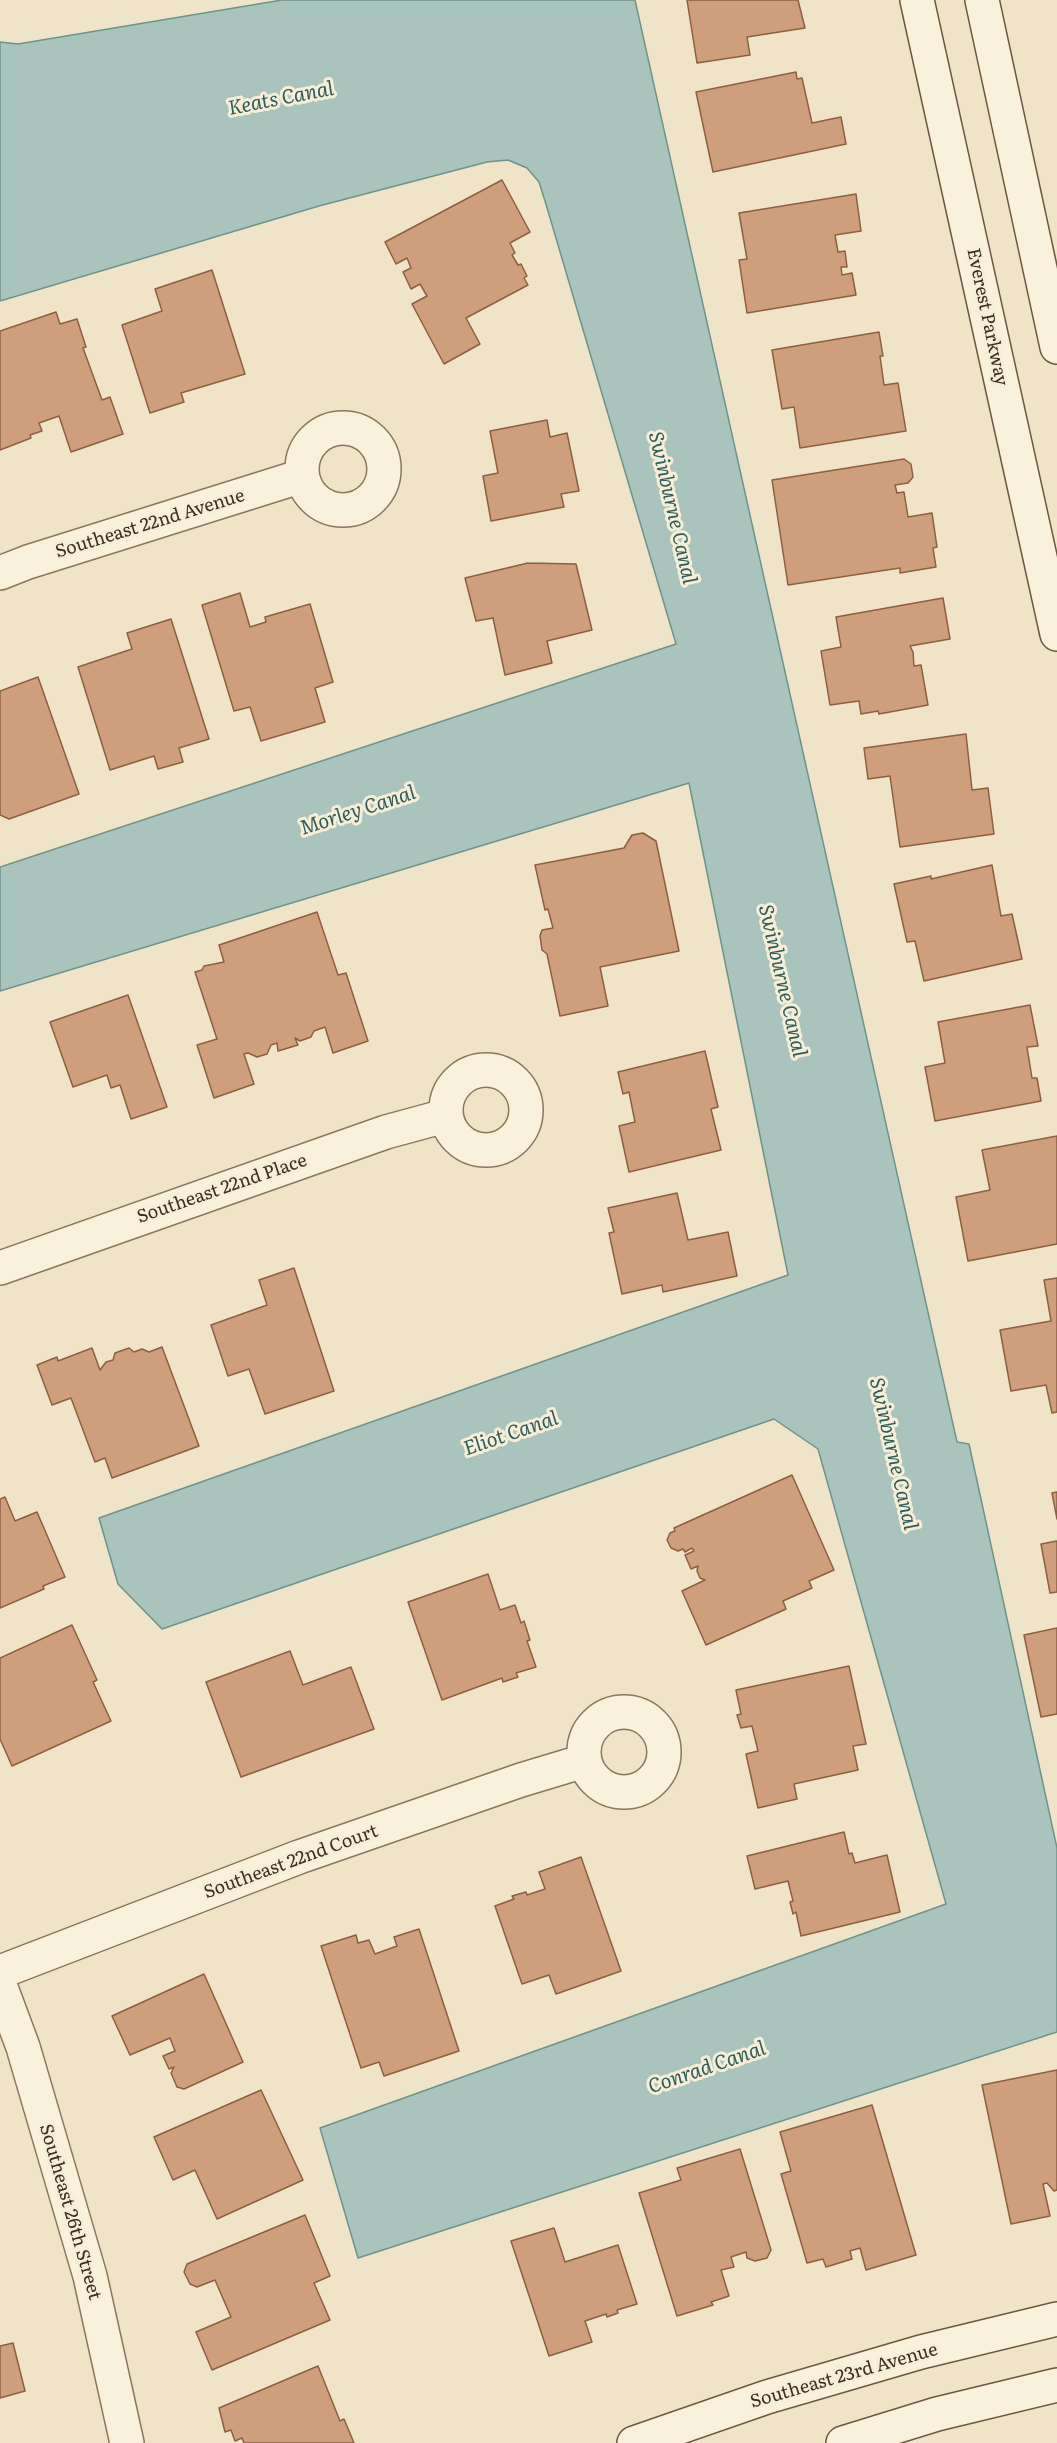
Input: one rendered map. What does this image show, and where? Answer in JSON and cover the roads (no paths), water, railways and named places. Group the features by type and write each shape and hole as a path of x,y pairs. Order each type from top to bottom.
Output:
{"street":[{"name":"Everest Parkway","path":"917,0 1057,634"},
{"path":"982,0 1057,347"},
{"name":"Southeast 22nd Avenue","path":"0,573 28,562 302,476"},
{"name":"Southeast 22nd Place","path":"0,1268 386,1132 445,1116"},
{"name":"Southeast 22nd Court","path":"0,1972 299,1857 521,1780 584,1761"},
{"name":"Southeast 26th Street","path":"0,1985 23,2047 90,2276 128,2443"},
{"name":"Southeast 23rd Avenue","path":"634,2443 767,2397 877,2365 1057,2319"},
{"path":"843,2443 936,2414 1057,2385"}],"water":[{"path":"282,0 635,0 957,1442 969,1444 1057,1848 1057,2032 358,2258 320,2128 946,1904 818,1449 774,1419 162,1629 118,1584 99,1518 788,1275 689,783 0,991 0,867 676,644 545,201 539,182 527,168 508,160 487,162 319,206 0,301 0,42 18,44"}],"water label":[{"name":"Keats Canal","path":"281,99"},
{"name":"Swinburne Canal","path":"672,508"},
{"name":"Morley Canal","path":"358,811"},
{"name":"Swinburne Canal","path":"782,981"},
{"name":"Eliot Canal","path":"511,1434"},
{"name":"Swinburne Canal","path":"893,1454"},
{"name":"Conrad Canal","path":"707,2068"}]}
